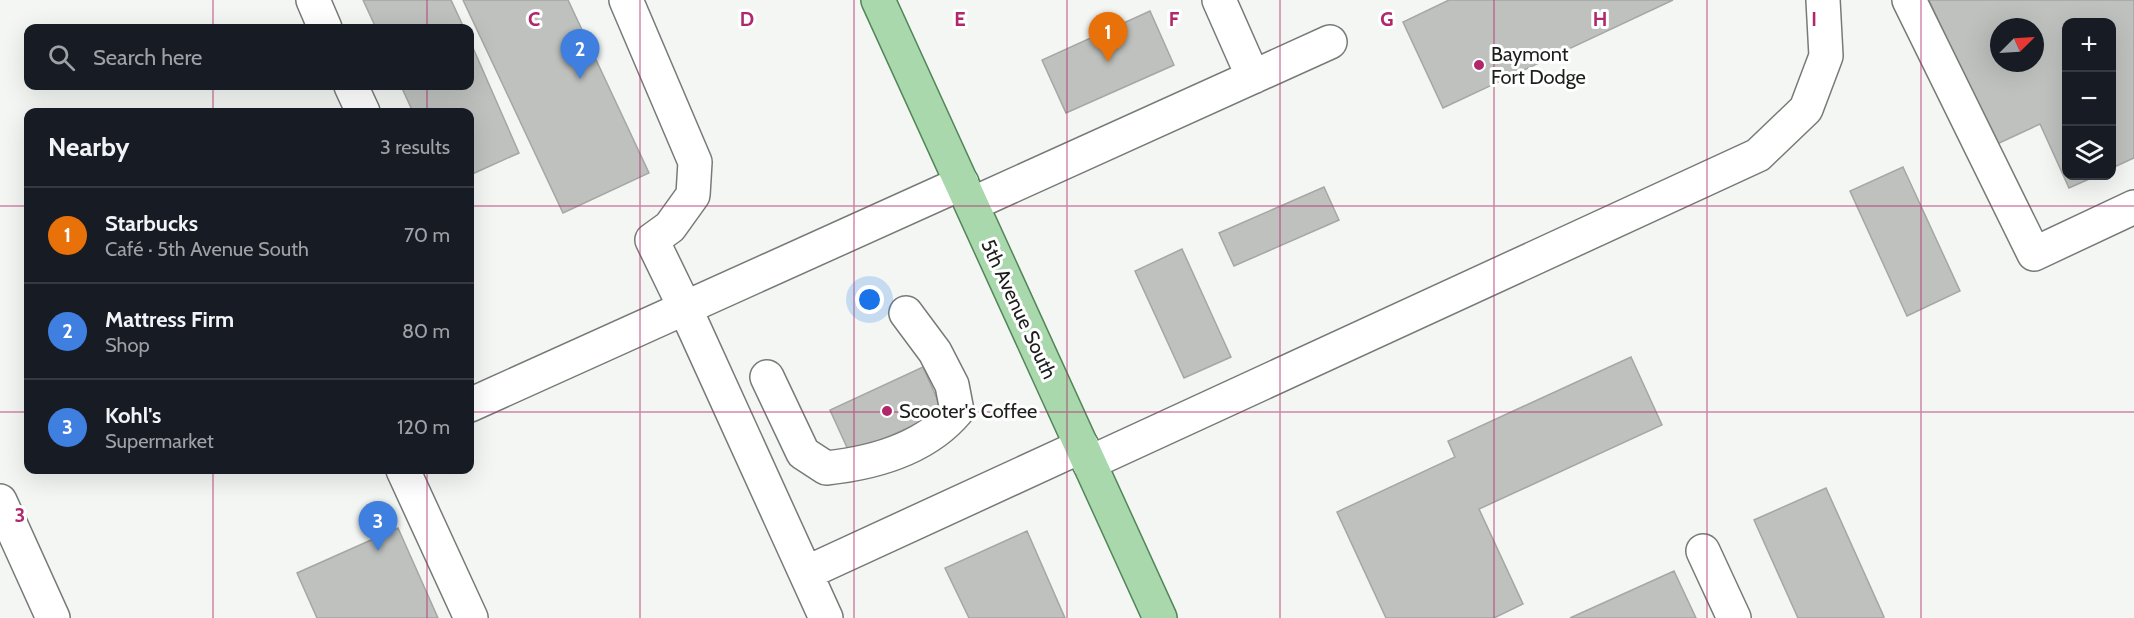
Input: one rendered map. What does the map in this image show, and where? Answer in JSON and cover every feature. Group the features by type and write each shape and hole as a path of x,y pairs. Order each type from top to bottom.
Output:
{"main road":[{"name":"5th Avenue South","path":"881,1 1160,618"}],"street":[{"path":"313,0 323,24"},
{"path":"626,0 694,162 693,195 670,227 652,240 826,618"},
{"path":"1219,0 1253,77"},
{"path":"806,573 1086,454 1758,155 1806,109 1826,56 1824,0"},
{"path":"1909,0 2034,254 2134,207"},
{"path":"474,403 685,308 1253,77 1330,42"},
{"path":"353,90 361,108"},
{"path":"767,377 804,453 826,468 861,464 902,451 947,424 957,411 952,385 935,352 906,313"},
{"path":"405,474 471,618"},
{"path":"0,501 53,618"},
{"path":"1702,551 1734,618"}],"building":[{"path":"363,0 451,0 462,24 374,24"},
{"path":"463,0 568,0 649,173 563,213"},
{"name":"Baymont Fort Dodge","path":"1449,0 1673,0 1443,108 1403,22"},
{"path":"1929,0 2134,0 2134,158 2116,166 2116,18 2062,18 2062,173 2040,124 1995,145"},
{"path":"1150,11 1174,65 1066,113 1042,60"},
{"path":"474,50 519,153 474,173 474,108 411,108 403,90 474,90"},
{"path":"1903,167 1960,291 1907,316 1850,191"},
{"path":"2065,180 2087,180 2069,188"},
{"path":"1324,187 1339,220 1234,266 1219,233"},
{"path":"1182,249 1231,357 1184,378 1135,271"},
{"path":"1631,357 1662,425 1479,509 1523,604 1494,618 1386,618 1337,512 1455,457 1448,441"},
{"name":"Scooter's Coffee","path":"923,367 943,412 850,454 830,410"},
{"path":"1826,488 1884,617 1882,618 1798,618 1754,520"},
{"path":"398,528 438,618 317,618 297,573"},
{"path":"1027,531 1065,618 969,618 945,568"},
{"path":"1674,571 1696,618 1570,618"}],"place":[{"name":"Starbucks","path":"1108,62"},
{"name":"Baymont Fort Dodge","path":"1479,65"},
{"name":"Mattress Firm","path":"580,79"},
{"name":"Scooter's Coffee","path":"887,411"},
{"name":"Kohl's","path":"378,551"}]}
